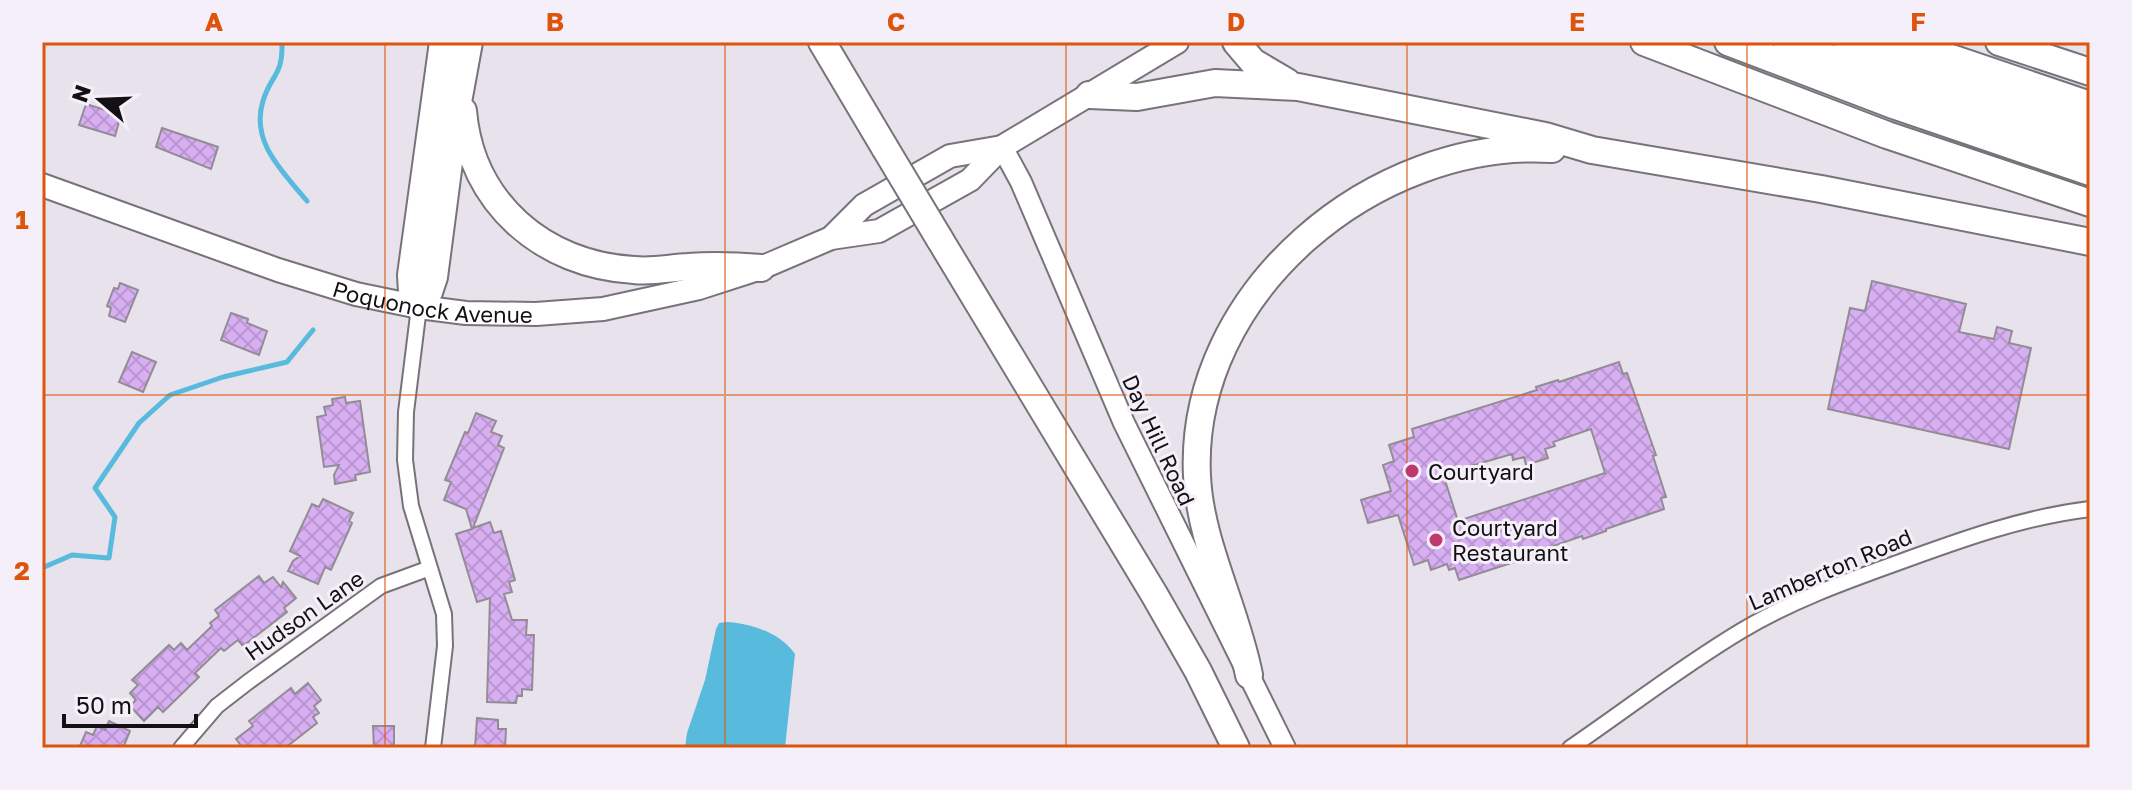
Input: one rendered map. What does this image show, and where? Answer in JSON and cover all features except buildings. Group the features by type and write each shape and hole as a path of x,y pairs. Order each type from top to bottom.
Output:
{"highway":[{"path":"419,307 412,292 411,275 443,42"},
{"path":"419,307 434,277 469,42"},
{"path":"822,42 1154,594 1198,671 1236,748"},
{"path":"1236,42 1253,62 1298,87"},
{"path":"1644,42 1887,135 2090,203"},
{"path":"1728,42 1896,106 2090,172"},
{"path":"1787,42 2090,150"},
{"path":"1847,42 2090,126"},
{"path":"1904,42 2090,105"},
{"path":"1999,42 2090,72"},
{"path":"463,74 463,115 476,165 504,210 544,245 573,259 621,269 656,270 708,265 761,268"},
{"path":"1089,95 1137,97 1215,83 1298,87 1545,136 1592,150 1835,192 2090,242"},
{"path":"1249,675 1238,625 1204,524 1196,462 1200,425 1212,378 1226,343 1248,305 1274,270 1310,233 1354,202 1394,181 1435,166 1510,149 1592,150"}],"main road":[{"name":"Poquonock Avenue","path":"42,185 314,282 356,294 466,313 603,309 686,292 761,268 831,238 879,231 970,180 1002,147 1177,42"},
{"name":"Poquonock Avenue","path":"831,238 864,205 950,156 1002,147"},
{"name":"Day Hill Road","path":"1002,147 1021,182 1131,437 1285,748"}],"street":[{"path":"419,307 406,412 405,460 411,506 444,614 445,646 433,748"},
{"name":"Lamberton Road","path":"1570,748 1698,658 1766,617 1848,581 1954,542 2030,519 2090,509"},
{"name":"Hudson Lane","path":"181,748 217,706 356,603 381,586 430,568"}],"water":[{"path":"719,623 764,630 782,640 795,654 785,748 685,748 716,629"}],"waterway":[{"path":"282,42 279,69 263,101 261,130 271,156 307,201"},
{"path":"42,568 72,555 109,558 115,517 95,488 139,423 170,395 223,377 287,362 313,330"}],"place":[{"name":"Courtyard","path":"1412,471"},
{"name":"Courtyard Restaurant","path":"1436,540"}]}
